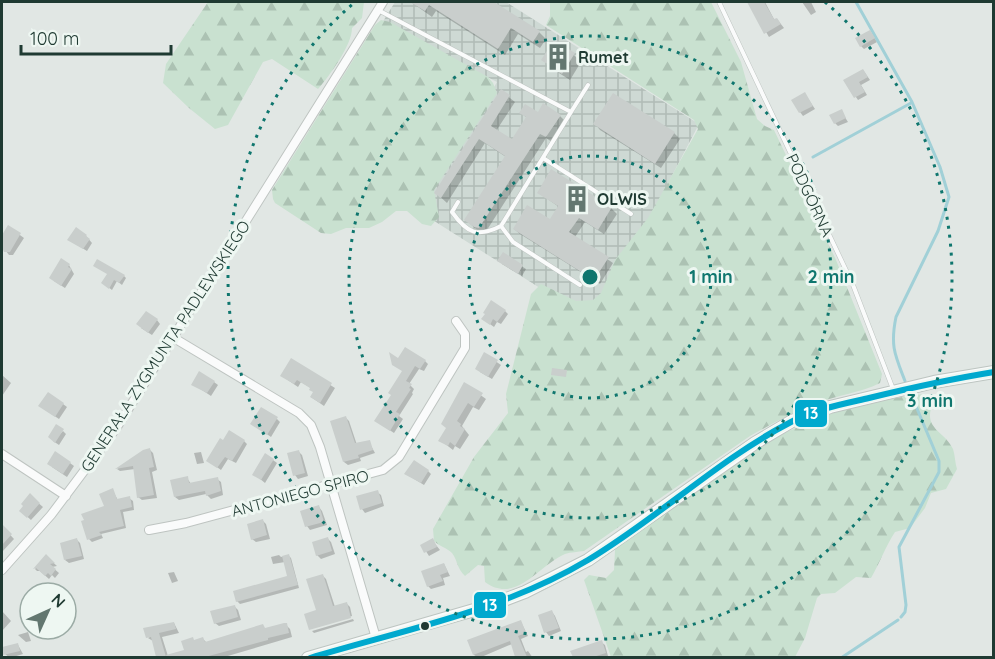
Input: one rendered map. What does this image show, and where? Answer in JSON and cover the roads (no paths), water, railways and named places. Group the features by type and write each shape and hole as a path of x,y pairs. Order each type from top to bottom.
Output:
{"street":[{"name":"GENERAŁA ZYGMUNTA PADLEWSKIEGO","path":"2,570 66,496 117,427 383,2"},
{"name":"ANTONIEGO SPIRO","path":"149,530 186,524 383,470 399,456 465,348 465,334 456,321"},
{"path":"174,338 306,419 317,437 376,638"},
{"path":"308,657 488,606 534,588 588,560 755,443 783,426 819,410 944,380 993,372"},
{"path":"2,454 66,496"}],"lane":[{"name":"PODGÓRNA","path":"719,2 853,285 894,392"},
{"path":"378,10 571,112"},
{"path":"458,202 452,212 467,229 475,233 482,233 501,226 588,85"},
{"path":"543,158 631,214"},
{"path":"501,226 513,242 580,285"}],"waterway":[{"path":"856,2 912,102 940,167 949,197 938,231 896,317 893,336 894,350 905,381"},
{"path":"813,157 911,103"},
{"path":"901,617 906,605 899,547 939,472 939,461 913,399"},
{"path":"841,658 898,620"}],"place":[{"name":"Rumet","path":"558,57"},
{"name":"OLWIS","path":"577,199"}]}
